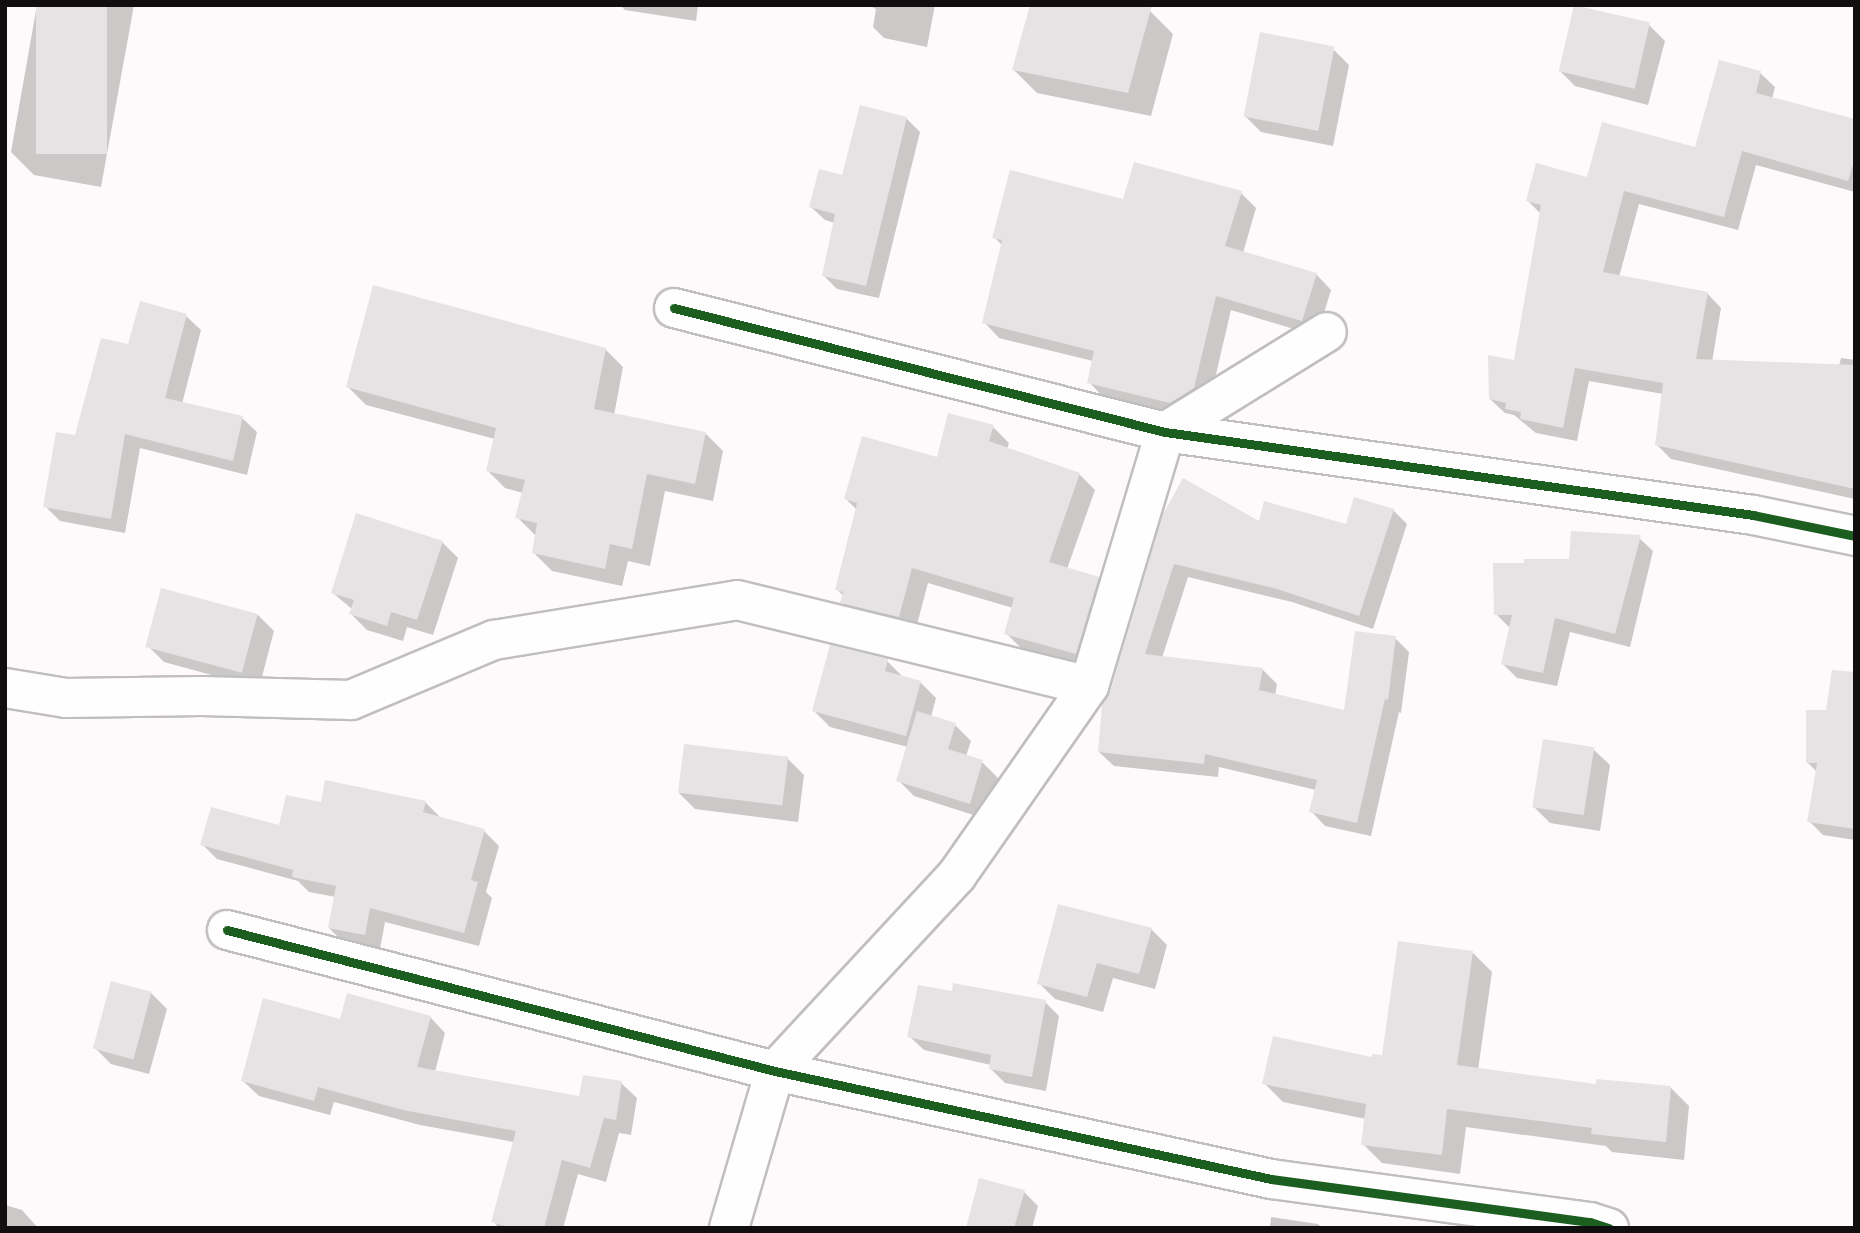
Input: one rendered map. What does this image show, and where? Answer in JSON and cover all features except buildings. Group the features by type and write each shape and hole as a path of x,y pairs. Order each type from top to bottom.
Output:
{"street":[{"path":"674,308 1165,432 1753,515 1855,536"},
{"path":"729,1228 775,1071 957,875 1089,686 1165,432 1327,332"},
{"path":"5,688 66,698 202,696 351,700 494,640 737,600 1089,686"},
{"path":"227,930 775,1071 1271,1179 1590,1222 1609,1228"}],"cycle path":[{"path":"674,308 1165,432 1753,515 1855,536"},
{"path":"227,930 775,1071 1271,1179 1590,1222 1609,1228"}]}
